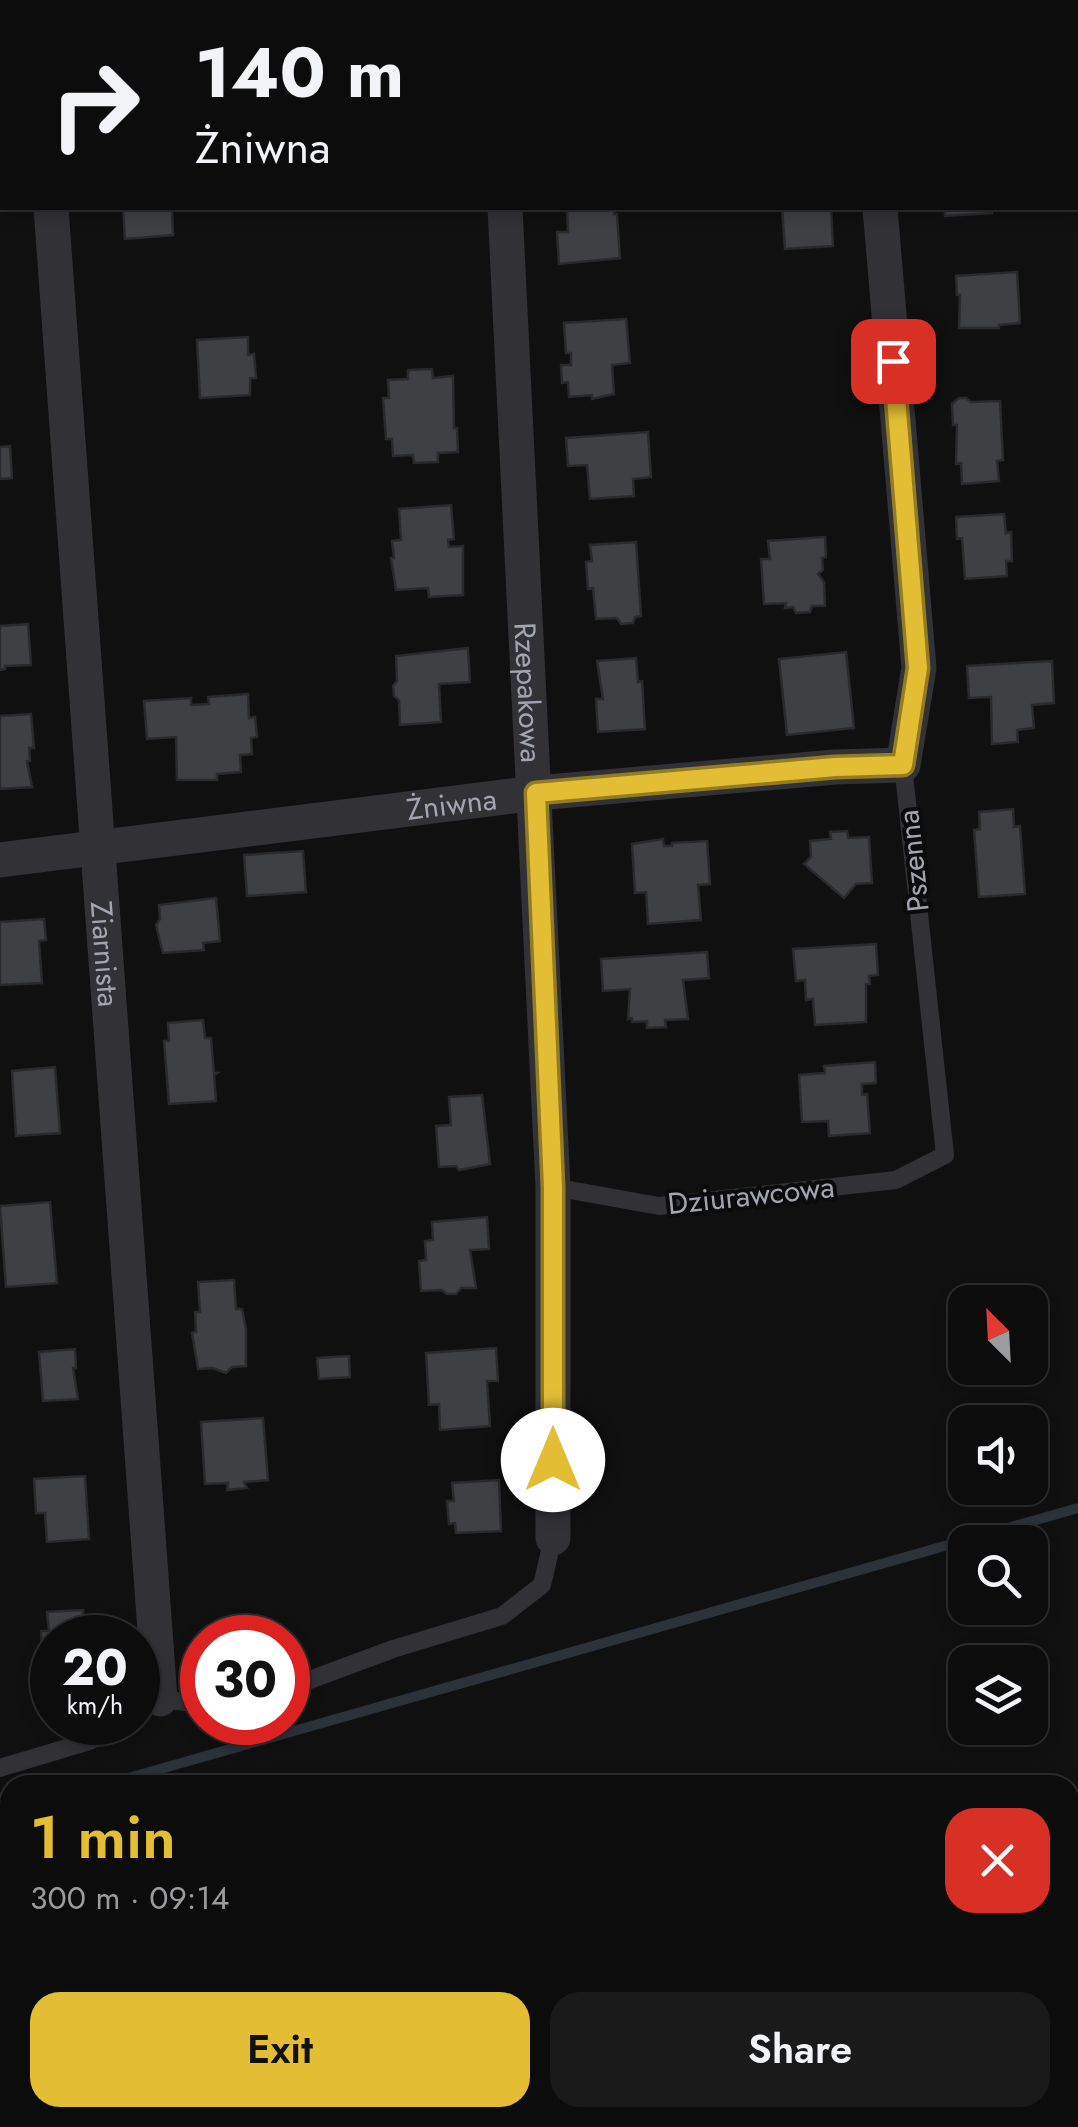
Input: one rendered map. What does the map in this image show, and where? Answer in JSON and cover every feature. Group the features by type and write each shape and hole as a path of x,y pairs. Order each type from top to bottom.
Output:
{"street":[{"name":"Ziarnista","path":"51,210 96,847 143,1615"},
{"name":"Rzepakowa","path":"506,210 553,1187 554,1538"},
{"name":"Pszenna","path":"880,210 918,668 903,765"},
{"name":"Żniwna","path":"0,860 536,793 835,767 903,765"}],"lane":[{"name":"Pszenna","path":"903,765 946,1156"},
{"name":"Dziurawcowa","path":"553,1187 660,1206 896,1180 946,1156"},
{"path":"310,1680 393,1649 502,1616 542,1584 554,1538"},
{"path":"0,1768 74,1745"}],"building":[{"path":"123,210 172,210 173,235 125,239"},
{"path":"613,210 617,214 620,258 559,264 557,232 568,232 567,211 563,211"},
{"path":"782,210 831,210 833,246 785,249"},
{"path":"945,210 992,210 992,213 945,216"},
{"path":"1017,272 1020,323 999,328 959,328 956,276"},
{"path":"626,319 630,363 612,365 614,394 592,399 592,395 569,397 568,382 562,383 561,365 571,365 564,323"},
{"path":"248,337 248,355 254,354 256,378 250,378 250,395 200,398 197,340"},
{"path":"432,369 433,378 453,376 458,452 438,453 438,462 414,463 413,455 393,456 392,439 386,439 383,398 389,398 388,380 408,379 408,370"},
{"path":"959,398 971,402 1000,401 1003,460 997,461 999,481 962,484 961,463 956,464 957,425 953,425 952,404"},
{"path":"648,432 651,477 633,479 634,496 590,499 587,465 568,466 566,438"},
{"path":"10,446 12,478 0,479 0,447"},
{"path":"451,505 454,539 448,540 449,547 463,546 463,595 429,597 428,588 396,590 391,558 392,541 401,540 399,509"},
{"path":"1004,514 1006,533 1011,532 1012,561 1006,561 1007,576 965,579 956,517"},
{"path":"825,537 826,557 822,558 823,570 818,574 824,582 825,606 812,606 810,612 796,613 793,607 785,608 786,603 764,604 761,559 770,559 768,541"},
{"path":"636,542 641,616 635,617 633,623 621,624 617,618 596,619 593,588 588,589 586,562 592,561 590,545"},
{"path":"28,624 31,665 5,666 0,670 0,626"},
{"path":"468,648 470,682 439,684 441,722 400,725 399,700 394,696 393,686 397,681 396,656"},
{"path":"846,652 854,728 787,735 779,659"},
{"path":"636,658 638,682 642,681 645,729 598,732 596,699 603,699 597,661"},
{"path":"1052,661 1054,703 1032,705 1034,728 1017,730 1018,742 992,744 991,697 969,698 967,666"},
{"path":"248,694 249,718 255,717 257,737 251,738 252,754 240,755 241,772 217,774 217,780 177,780 176,737 147,739 144,701 191,698 191,705 209,704 208,697"},
{"path":"31,714 34,748 29,748 27,761 32,787 0,789 0,716"},
{"path":"1013,809 1014,827 1020,826 1025,894 979,897 974,830 980,829 979,812"},
{"path":"847,831 848,838 869,837 872,883 856,884 844,898 804,864 811,857 810,841 831,839 830,832"},
{"path":"663,839 664,846 707,841 710,884 698,885 701,920 648,924 646,892 635,893 632,844"},
{"path":"303,851 306,892 247,896 244,855"},
{"path":"216,898 220,941 203,943 204,950 163,953 156,925 160,919 159,905"},
{"path":"44,919 46,940 39,941 42,983 0,985 0,922"},
{"path":"876,944 878,975 869,976 870,984 866,984 866,1022 815,1025 813,999 806,1000 805,980 796,981 793,949"},
{"path":"707,952 709,978 683,980 688,1019 665,1020 666,1027 647,1028 647,1021 628,1019 630,989 603,991 601,959"},
{"path":"203,1020 205,1038 211,1038 217,1073 216,1101 169,1104 164,1041 169,1041 168,1023"},
{"path":"875,1062 876,1083 862,1084 862,1095 867,1094 870,1133 829,1136 828,1121 802,1122 799,1075 825,1073 824,1066"},
{"path":"55,1067 60,1133 16,1136 12,1071"},
{"path":"482,1095 490,1164 459,1170 456,1166 439,1167 436,1126 451,1125 449,1097"},
{"path":"50,1202 57,1283 6,1287 0,1206"},
{"path":"487,1217 489,1249 470,1250 476,1288 461,1288 456,1294 421,1291 419,1261 426,1260 425,1241 433,1240 432,1222"},
{"path":"234,1280 236,1309 242,1309 246,1329 246,1366 232,1367 226,1373 213,1368 198,1369 192,1333 196,1332 195,1312 200,1312 198,1282"},
{"path":"496,1348 498,1381 487,1381 490,1426 440,1430 439,1404 429,1405 426,1353"},
{"path":"75,1349 73,1368 78,1399 43,1401 39,1352"},
{"path":"349,1356 350,1377 319,1379 317,1358"},
{"path":"263,1418 268,1480 244,1482 247,1488 227,1490 228,1483 205,1484 201,1422"},
{"path":"85,1476 89,1539 47,1542 45,1513 36,1513 34,1479"},
{"path":"499,1480 501,1531 456,1533 455,1523 449,1524 447,1501 454,1501 452,1483"},
{"path":"83,1610 83,1615 47,1615 47,1612"}],"waterway":[{"path":"139,1775 1078,1508"}],"route":[{"path":"553,1460 553,1187 536,793 835,767 903,765 918,668 893,361"}]}
